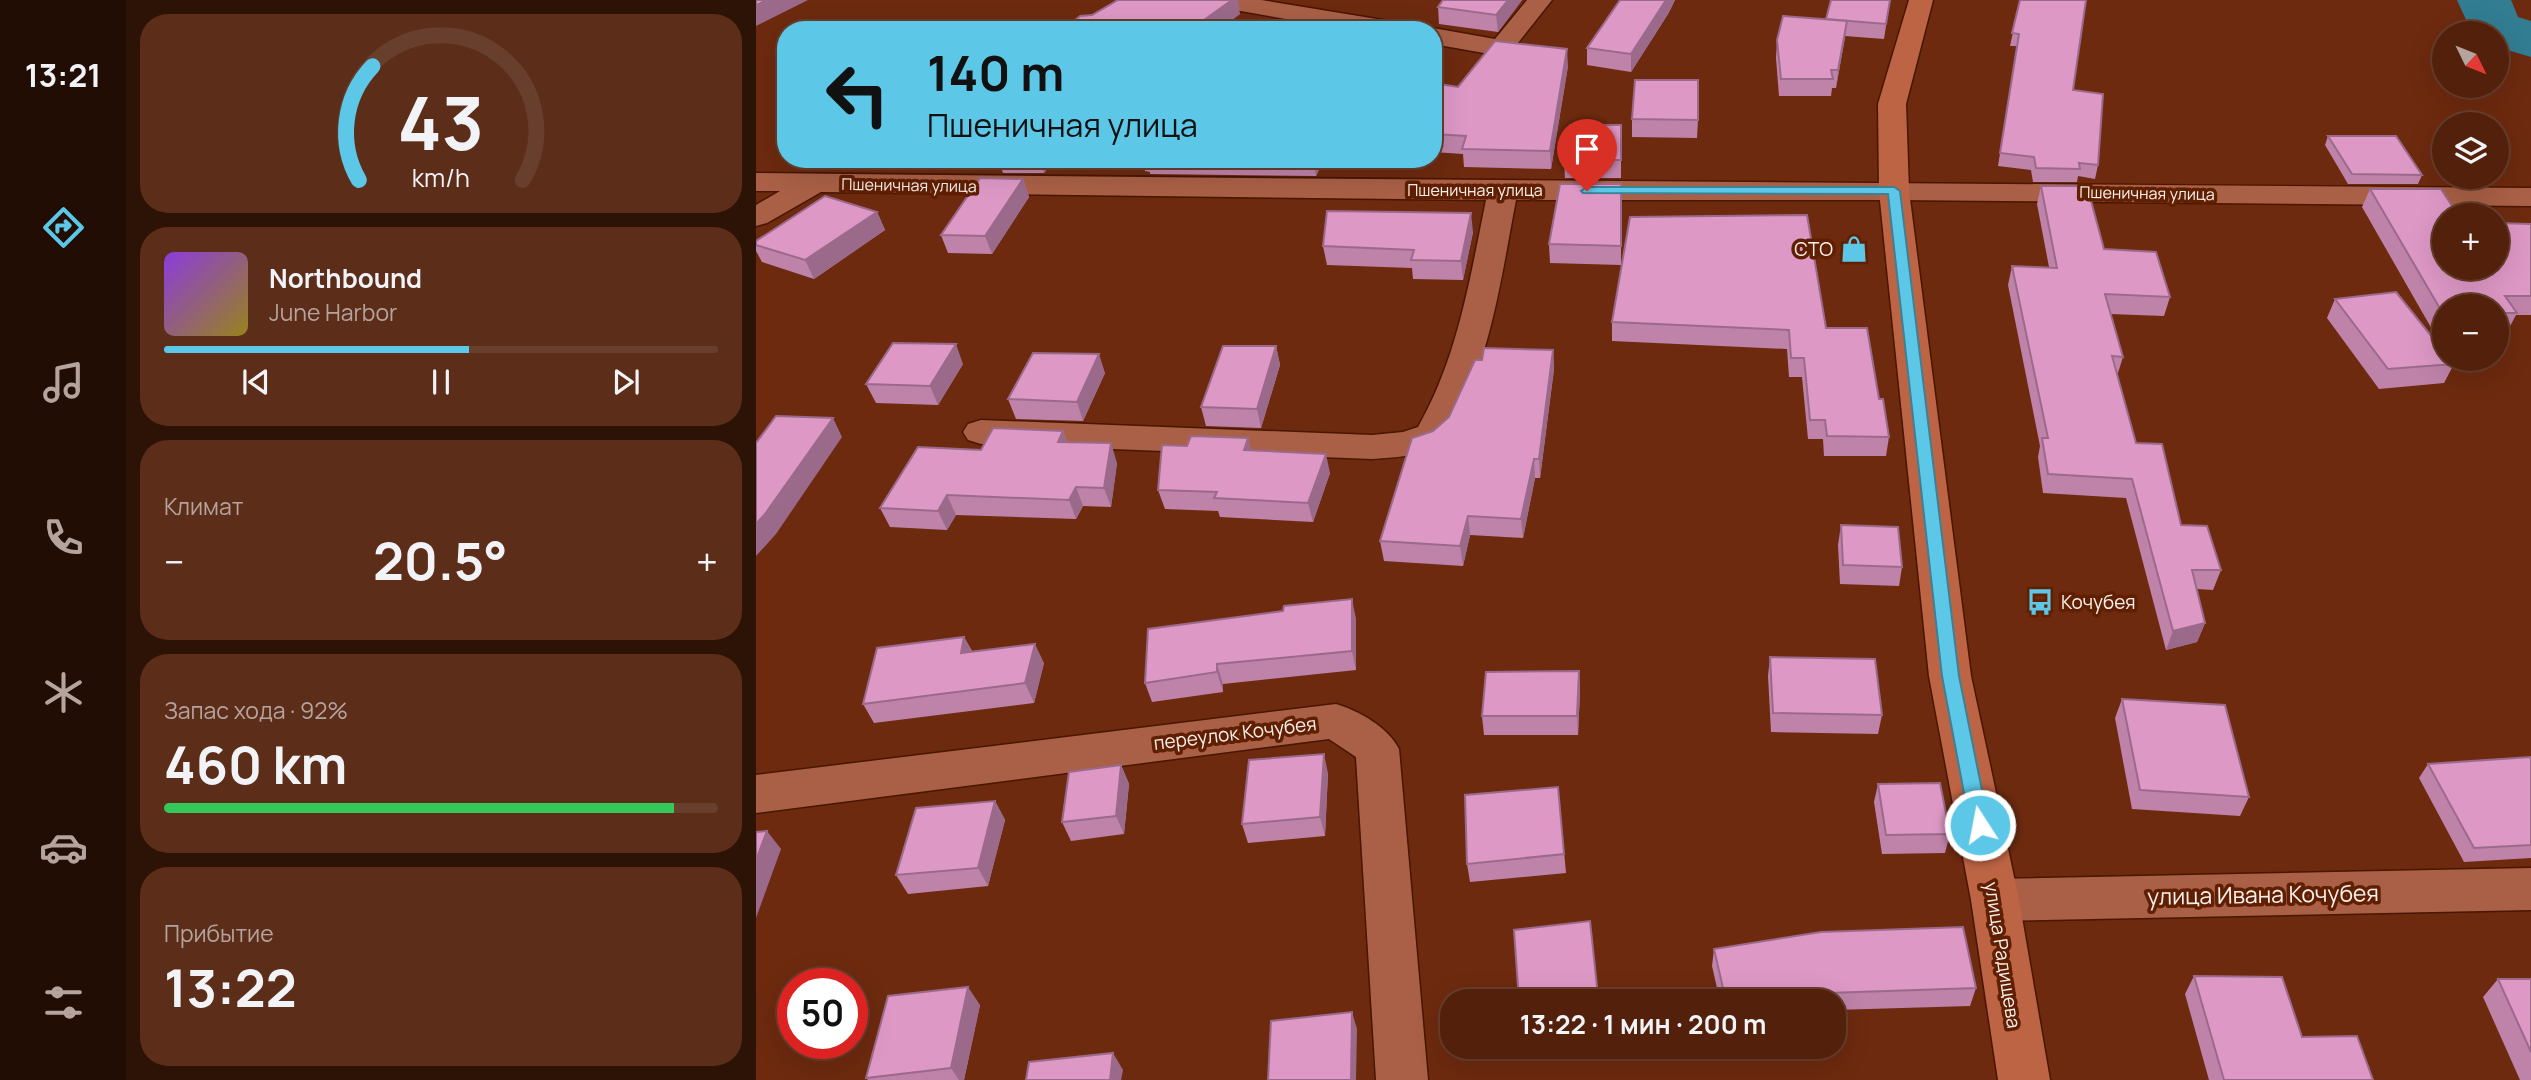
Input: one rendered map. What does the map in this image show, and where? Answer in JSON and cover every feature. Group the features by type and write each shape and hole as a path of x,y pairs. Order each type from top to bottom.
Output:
{"main road":[{"name":"улица Радищева","path":"1921,0 1892,104 1894,191 1950,676 1995,900 2024,1080"}],"street":[{"path":"1218,0 1342,21"},
{"path":"1442,38 1501,48 1540,0"},
{"path":"756,217 841,168"},
{"name":"Пшеничная улица","path":"756,182 1503,191 1894,191 2531,197"},
{"path":"981,432 1372,447 1419,441 1431,435 1463,369 1475,329 1503,191"},
{"name":"переулок Кочубея","path":"756,794 1336,721 1377,749 1402,1080"},
{"name":"улица Ивана Кочубея","path":"1995,900 2531,889"}],"building":[{"path":"1118,0 1232,0 1203,21 1074,21 1080,16 1092,15"},
{"path":"1443,0 1508,0 1496,15 1438,7"},
{"path":"1620,0 1666,0 1631,54 1587,48"},
{"path":"1831,0 1890,0 1886,24 1826,19"},
{"path":"2020,0 2086,0 2073,90 2103,94 2098,165 2079,163 2080,169 2036,168 2034,157 2000,153 2019,34 2012,33"},
{"path":"1783,16 1847,21 1838,70 1831,70 1833,79 1781,79 1777,40"},
{"path":"1495,41 1567,49 1550,151 1462,149 1466,136 1442,135 1442,84 1458,87"},
{"path":"1635,80 1698,80 1698,120 1632,119"},
{"path":"1570,125 1621,125 1621,160 1564,160"},
{"path":"2328,136 2396,136 2422,175 2352,174"},
{"path":"980,178 1023,179 985,236 941,235"},
{"path":"1560,184 1621,184 1621,246 1549,244"},
{"path":"2041,186 2087,186 2104,249 2156,252 2170,297 2105,294 2123,357 2112,356 2136,443 2162,444 2181,525 2207,526 2221,570 2192,570 2205,623 2173,631 2132,479 2048,474 2042,438 2048,438 2012,266 2057,268"},
{"path":"2370,189 2441,189 2450,203 2432,203 2432,280 2509,280 2509,223 2531,224 2531,296 2432,295"},
{"path":"825,196 877,212 805,260 756,245 756,241"},
{"path":"1327,211 1471,213 1461,261 1411,260 1414,250 1323,246"},
{"path":"1807,215 1826,328 1867,328 1879,399 1883,399 1889,437 1827,436 1825,420 1810,420 1804,358 1791,358 1789,330 1612,322 1630,217"},
{"path":"2396,292 2432,337 2432,366 2388,369 2335,299"},
{"path":"2509,302 2517,313 2509,313"},
{"path":"893,343 956,344 930,386 866,384"},
{"path":"1223,346 1276,346 1257,409 1201,407"},
{"path":"1484,348 1553,350 1539,459 1534,459 1521,519 1468,516 1460,546 1380,541 1412,438 1433,431 1449,417 1475,360 1482,360"},
{"path":"1033,353 1099,354 1077,402 1008,399"},
{"path":"776,416 833,418 756,524 756,443"},
{"path":"993,428 1063,431 1058,442 1111,443 1104,488 1076,487 1069,500 947,495 938,511 880,508 918,447 981,450"},
{"path":"1191,436 1248,438 1244,450 1326,454 1308,503 1214,498 1217,492 1158,490 1162,445 1187,446"},
{"path":"1841,525 1898,527 1902,567 1843,565"},
{"path":"1352,599 1352,651 1217,664 1217,672 1145,683 1148,629 1283,611 1284,606"},
{"path":"964,637 961,653 1035,644 1025,683 863,704 877,648"},
{"path":"1770,657 1875,659 1882,715 1773,713"},
{"path":"1579,671 1577,716 1482,716 1486,672"},
{"path":"2122,699 2225,705 2249,797 2140,790"},
{"path":"1324,754 1320,817 1242,824 1249,760"},
{"path":"2531,757 2531,845 2474,848 2428,764"},
{"path":"1121,765 1116,816 1062,822 1069,772"},
{"path":"1940,783 1950,834 1886,835 1878,784"},
{"path":"1558,787 1564,854 1467,864 1465,795"},
{"path":"995,801 978,868 896,875 916,808"},
{"path":"767,831 756,860 756,832"},
{"path":"1590,921 1597,989 1518,989 1514,930"},
{"path":"1963,927 1976,988 1846,992 1846,989 1723,989 1714,949 1821,932"},
{"path":"2194,976 2282,977 2302,1037 2357,1036 2373,1080 2224,1080"},
{"path":"2498,979 2531,979 2531,1052"},
{"path":"968,987 951,1068 866,1078 888,996"},
{"path":"1352,1012 1351,1080 1268,1080 1271,1021"},
{"path":"1113,1053 1110,1080 1026,1080 1029,1062"}],"waterway":[{"path":"2484,0 2495,27 2531,40"}],"place":[{"name":"СТО","path":"1854,249"},
{"name":"Кочубея","path":"2040,602"}],"route":[{"path":"1587,191 1894,191 1950,676 1980,825"}]}
